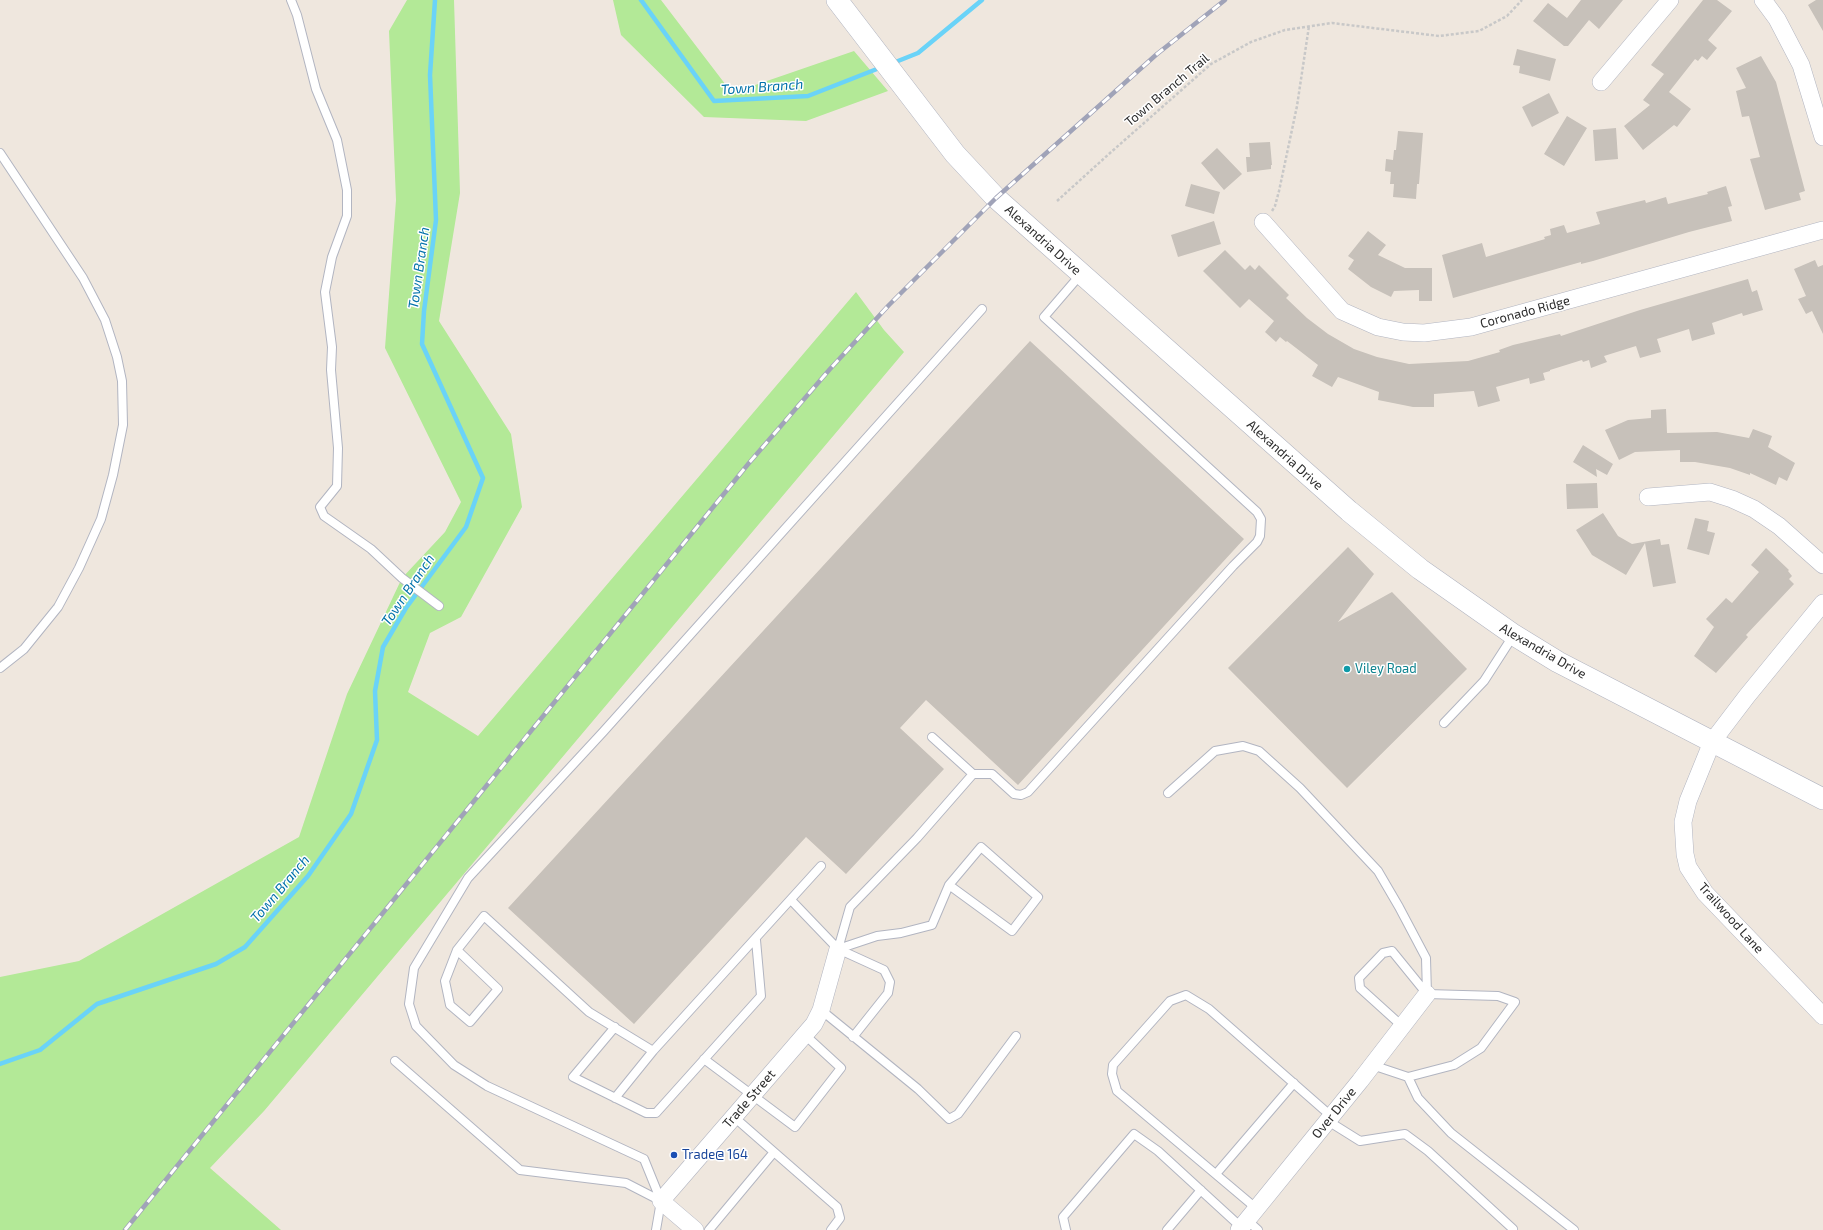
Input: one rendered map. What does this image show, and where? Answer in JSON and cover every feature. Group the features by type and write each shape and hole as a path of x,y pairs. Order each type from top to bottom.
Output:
{"street":[{"name":"Alexandria Drive","path":"837,0 899,83 955,154 996,198 1348,511 1420,569 1514,635 1558,662 1823,799"},
{"path":"1601,82 1670,0"},
{"path":"1763,0 1777,19 1801,66 1823,137"},
{"name":"Coronado Ridge","path":"1263,222 1342,311 1378,327 1403,332 1424,333 1471,327 1823,230"},
{"path":"1648,498 1710,492 1732,498 1754,509 1779,526 1823,565"},
{"name":"Trailwood Lane","path":"1823,603 1747,696 1712,742 1693,788 1683,822 1685,854 1688,867 1705,893 1823,1016"},
{"name":"Trade Street","path":"661,1201 814,1024 821,1010 838,949"},
{"name":"Over Drive","path":"1248,1223 1427,994"},
{"path":"661,1201 695,1230"}],"lane":[{"path":"291,0 297,15 316,89 337,140 347,190 347,216 332,257 325,292 332,347 331,370 338,448 337,486 320,507 324,516 371,549 402,578 439,606"},
{"path":"0,153 83,278 105,320 122,381 123,425 113,475 101,519 79,568 58,607 24,648 0,668"},
{"path":"932,737 973,774 992,774 1014,794 1021,795 1028,792 1233,566 1257,542 1262,527 1261,519 1257,512 1044,317 1081,274"},
{"path":"656,1230 661,1201 644,1159 487,1086 454,1065 416,1026 409,1004 414,968 468,878 603,732 982,309"},
{"path":"1444,723 1484,681 1514,635"},
{"path":"1168,793 1215,751 1243,746 1259,751 1300,788 1378,871 1399,906 1426,958 1427,994"},
{"path":"838,949 850,907 917,838 973,774"},
{"path":"838,949 877,936 901,933 932,925 949,885 981,847 1038,898 1012,932 949,885"},
{"path":"615,1098 654,1051 756,940 821,866"},
{"path":"791,900 838,949 884,970 890,982 888,993 853,1037"},
{"path":"457,950 498,989 470,1022 450,1005 445,981 457,950 484,916 589,1012 654,1051"},
{"path":"615,1027 573,1077 646,1114 656,1113 761,996 756,940"},
{"path":"1372,1065 1408,1077 1454,1065 1482,1048 1515,1002 1498,996 1427,994 1392,951 1384,953 1360,978 1360,988 1402,1026"},
{"path":"1248,1223 1216,1174 1117,1091 1112,1074 1113,1065 1170,1001 1186,995 1210,1009 1294,1083 1329,1119 1360,1141 1404,1134 1428,1151 1513,1229"},
{"path":"821,1010 918,1089 949,1119 958,1114 1016,1036"},
{"path":"704,1059 795,1127 841,1068 805,1035"},
{"path":"395,1061 520,1170 626,1183 661,1201"},
{"path":"1408,1077 1418,1098 1451,1134 1574,1230"},
{"path":"1216,1174 1294,1083"},
{"path":"734,1117 837,1206 840,1218 832,1230"},
{"path":"1066,1230 1063,1217 1134,1134 1158,1150 1201,1190 1248,1223"},
{"path":"709,1230 774,1152"},
{"path":"1167,1230 1201,1190"}],"path":[{"name":"Town Branch Trail","path":"1057,201 1211,64 1251,42 1285,30 1332,23 1438,36 1479,31 1507,16 1522,0"},
{"path":"1263,222 1275,206 1279,191 1297,106 1309,26"}],"green space":[{"path":"407,0 454,0 460,193 439,321 511,434 522,507 461,617 430,633 408,692 478,736 856,292 884,330 904,352 264,1111 210,1168 281,1230 0,1230 0,977 79,961 299,837 347,694 402,578 445,532 461,502 385,348 396,200 389,31"},
{"path":"613,0 661,0 732,93 854,51 888,91 806,121 704,117 621,35"}],"building":[{"path":"1581,0 1623,0 1599,29 1589,20 1568,46 1564,46 1533,21 1548,3 1567,18"},
{"path":"1703,0 1717,0 1732,11 1708,40 1717,48 1707,60 1702,56 1698,61 1695,59 1669,92 1691,109 1677,127 1674,125 1643,150 1624,126 1650,105 1643,100 1664,74 1651,65"},
{"path":"1816,0 1823,0 1823,31 1808,5"},
{"path":"1517,49 1556,59 1550,81 1519,73 1520,66 1513,65"},
{"path":"1761,56 1776,82 1805,191 1799,193 1801,200 1765,210 1750,159 1760,157 1749,116 1742,117 1736,91 1746,88 1736,68"},
{"path":"1549,93 1559,113 1532,127 1522,107"},
{"path":"1567,116 1587,128 1564,166 1544,154"},
{"path":"1616,128 1618,159 1595,161 1593,130"},
{"path":"1398,131 1423,133 1419,184 1417,184 1416,199 1393,197 1394,184 1390,184 1391,172 1385,171 1386,159 1393,160 1394,150 1396,150"},
{"path":"1270,142 1271,169 1247,172 1246,157 1250,157 1249,143"},
{"path":"1217,148 1242,174 1224,190 1201,163"},
{"path":"1191,184 1220,192 1214,214 1185,206"},
{"path":"1726,186 1732,206 1728,207 1732,221 1689,232 1593,261 1581,264 1581,262 1453,298 1442,255 1482,243 1486,257 1545,239 1544,237 1551,235 1550,229 1564,225 1567,233 1600,224 1596,212 1645,200 1646,203 1666,197 1668,204 1708,194 1707,192"},
{"path":"1214,221 1221,244 1178,257 1171,235"},
{"path":"1368,231 1386,245 1378,255 1405,268 1432,268 1432,301 1419,301 1419,290 1394,291 1391,297 1371,287 1348,269 1354,260 1348,256"},
{"path":"1225,250 1245,270 1250,265 1255,270 1259,265 1289,295 1286,298 1307,318 1328,334 1354,349 1377,357 1409,364 1468,361 1500,352 1499,350 1513,345 1560,334 1561,336 1640,310 1748,279 1752,292 1757,290 1763,310 1743,316 1742,313 1712,323 1715,334 1692,341 1689,329 1657,339 1661,352 1640,358 1636,346 1604,356 1607,362 1591,368 1589,360 1583,362 1582,360 1543,373 1545,380 1530,384 1529,378 1496,387 1500,401 1478,407 1474,391 1434,394 1434,407 1413,407 1378,400 1379,392 1338,377 1332,387 1312,376 1318,365 1287,341 1286,342 1280,337 1276,342 1265,332 1274,321 1249,299 1240,308 1203,271"},
{"path":"1815,260 1818,267 1823,265 1823,334 1812,311 1806,314 1798,299 1806,296 1794,269"},
{"path":"1030,341 1244,539 1018,785 926,700 900,728 944,769 846,874 806,837 634,1024 508,908"},
{"path":"1666,409 1667,433 1717,432 1749,438 1753,429 1772,436 1768,447 1795,463 1787,481 1779,477 1776,485 1750,473 1750,475 1730,468 1695,462 1680,462 1680,450 1635,452 1619,460 1605,430 1628,420 1651,418 1651,410"},
{"path":"1583,445 1613,464 1607,475 1596,469 1597,477 1573,462"},
{"path":"1597,483 1598,508 1567,509 1566,484"},
{"path":"1603,513 1618,536 1632,544 1660,539 1661,545 1669,544 1676,583 1653,587 1645,543 1626,575 1592,555 1576,530"},
{"path":"1695,518 1709,521 1707,531 1715,533 1709,555 1687,549"},
{"name":"Viley Road","path":"1348,547 1374,574 1338,622 1392,592 1467,669 1347,788 1228,668"},
{"path":"1766,548 1789,570 1788,571 1792,576 1789,579 1794,584 1746,635 1748,637 1716,673 1694,656 1714,627 1706,619 1726,598 1732,603 1759,572 1751,565"}],"waterway":[{"name":"Town Branch","path":"0,1064 40,1050 97,1004 216,964 245,947 308,876 351,814 377,740 375,691 383,647 406,608 466,527 483,478 422,344 424,311 436,220 430,75 435,0"},
{"name":"Town Branch","path":"641,0 714,101 808,96 882,67"},
{"name":"Town Branch","path":"893,63 918,53 982,0"}],"railway":[{"path":"125,1230 749,463 830,369 889,305 996,198 1157,54 1225,0"}],"place":[{"name":"Viley Road","path":"1347,669"},
{"name":"Trade@ 164","path":"674,1155"}]}
